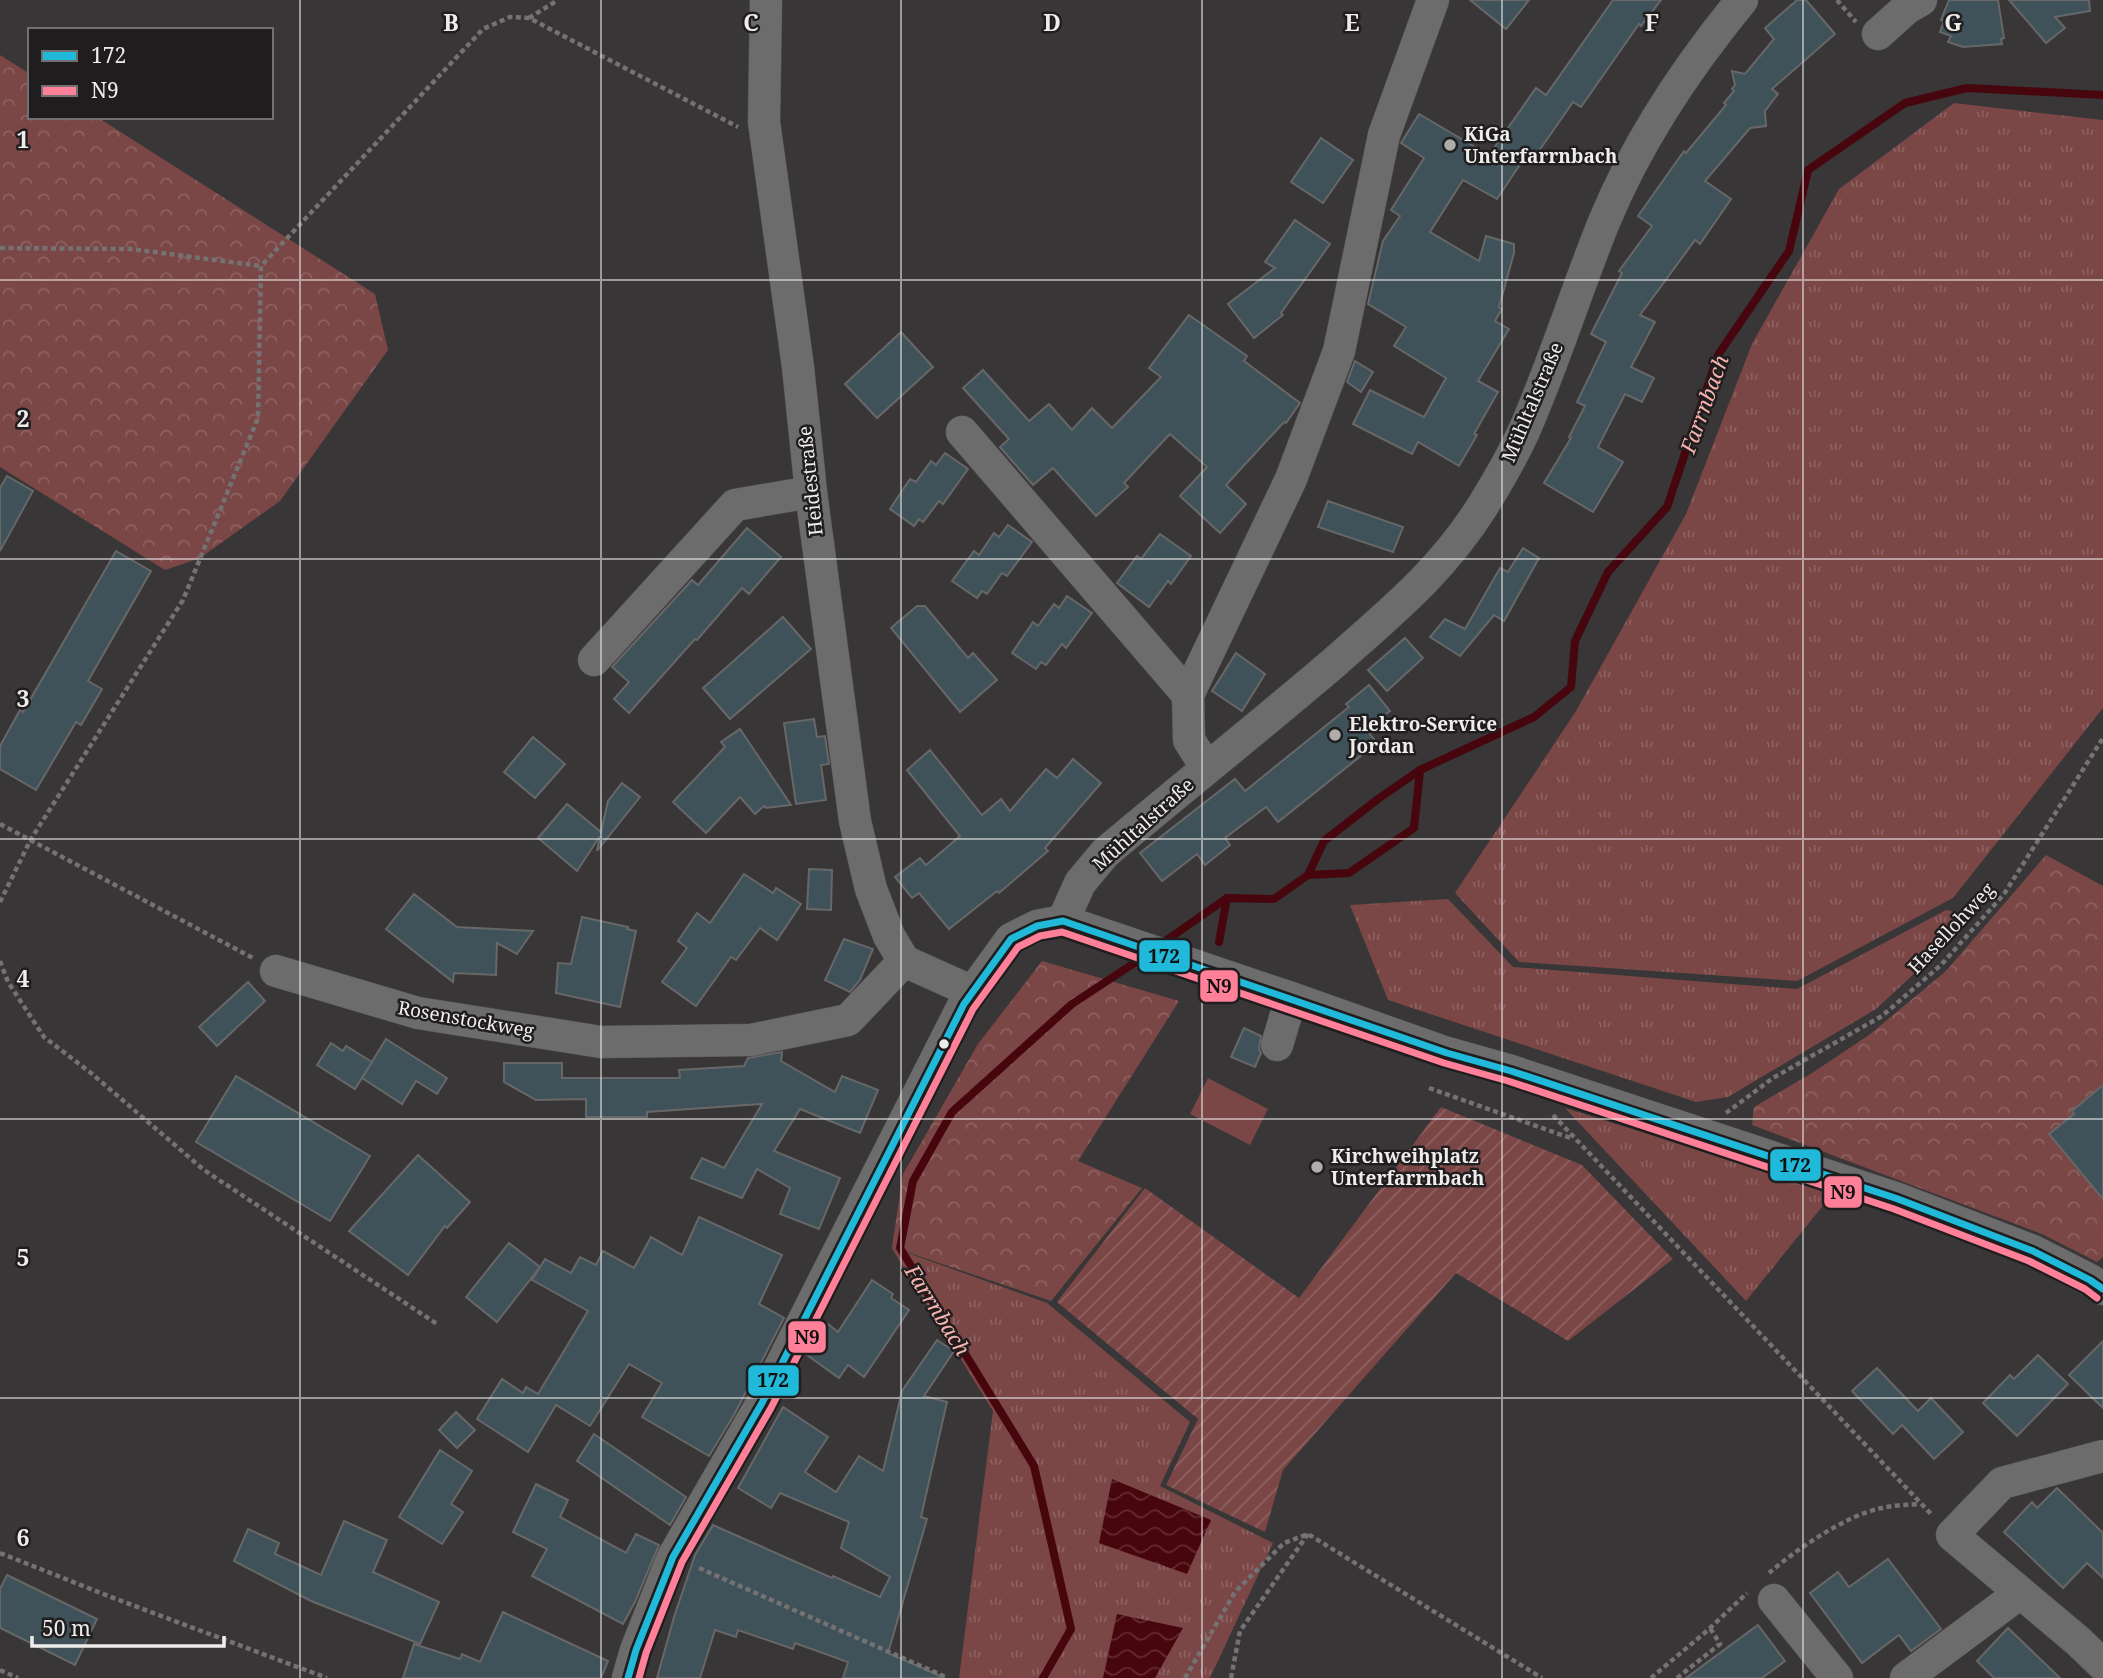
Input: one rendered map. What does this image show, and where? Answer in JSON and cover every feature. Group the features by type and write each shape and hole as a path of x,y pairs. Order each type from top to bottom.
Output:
{"street":[{"name":"Heidestraße","path":"766,0 764,122 855,821 872,889 889,936 904,961"},
{"name":"Mühltalstraße","path":"1206,767 1189,740 1188,695 1290,479 1339,351 1384,135 1433,0"},
{"name":"Mühltalstraße","path":"1063,921 1080,883 1105,853 1307,686 1406,600 1435,571 1460,540 1504,470 1524,432 1605,221 1626,174 1682,79 1742,0"},
{"path":"1878,34 1907,8 1921,0"},
{"path":"962,432 1188,695"},
{"path":"594,660 735,505 811,492"},
{"path":"628,1678 636,1650 673,1557 762,1403 958,1016 1011,939 1037,926 1063,921 1447,1054 1511,1071 1898,1199 2033,1251 2103,1289"},
{"path":"904,961 973,992"},
{"name":"Rosenstockweg","path":"276,971 418,1013 601,1042 751,1040 848,1020 904,961"},
{"path":"1277,1045 1291,998"},
{"path":"2103,1456 2002,1483 1952,1535 2103,1665"},
{"path":"1906,1678 2020,1593"},
{"path":"1774,1600 1837,1678"}],"path":[{"path":"529,18 558,0"},
{"path":"0,902 31,839 183,600 258,418 261,267 483,29 510,17 529,18 746,131 764,122"},
{"path":"0,248 131,249 261,267"},
{"name":"Hasellohweg","path":"1698,1133 1773,1078 1882,1016 1941,965 2004,894 2103,738"},
{"path":"0,824 276,971"},
{"path":"0,961 8,982 44,1037 91,1073 204,1170 437,1324"},
{"path":"1429,1088 1576,1140"},
{"path":"1548,1110 1952,1535"},
{"path":"1185,1678 1235,1592 1284,1543 1308,1534"},
{"path":"1231,1678 1240,1631 1308,1534"},
{"path":"1308,1534 1542,1678"},
{"path":"0,1553 327,1678"},
{"path":"673,1557 948,1678"},
{"path":"1677,1678 1720,1644 1710,1629"},
{"path":"0,1670 18,1678"}],"green space":[{"path":"0,55 28,73 28,119 100,119 375,294 388,350 280,501 200,558 165,570 0,467"},
{"path":"1954,103 2103,120 2103,708 1953,898 1797,981 1519,962 1455,893 1576,711 1686,514 1752,344 1839,189"},
{"path":"2046,855 2103,886 2103,1257 2097,1262 2042,1234 1752,1125 1754,1107 1869,1035 1946,971"},
{"path":"1448,899 1513,967 1797,989 1946,910 1973,915 1876,1009 1728,1097 1696,1102 1388,1000 1350,905"},
{"path":"1042,961 1179,1001 1078,1161 1142,1188 1051,1301 892,1247 903,1174 978,1044"},
{"path":"1208,1078 1268,1109 1250,1145 1190,1114"},
{"path":"1441,1107 1582,1165 1673,1259 1568,1341 1456,1273 1283,1470 1265,1532 1166,1485 1198,1419 1057,1302 1145,1188 1299,1298"},
{"path":"1565,1108 1834,1192 1746,1301"},
{"path":"891,1247 1047,1303 1190,1422 1160,1486 1273,1543 1210,1678 959,1678 993,1411"}],"water":[{"path":"1112,1479 1211,1520 1187,1574 1099,1543"},
{"path":"1117,1614 1183,1628 1155,1678 1103,1678"}],"building":[{"path":"1470,0 1529,0 1506,29"},
{"path":"1613,0 1661,0 1641,26 1639,24 1581,107 1573,102 1534,158 1527,154 1497,199 1463,180 1430,232 1479,261 1486,236 1514,244 1499,307 1502,309 1495,321 1509,329 1478,381 1498,392 1459,466 1418,442 1412,454 1353,424 1370,390 1424,417 1446,378 1394,346 1406,327 1368,304 1383,241 1400,216 1391,210 1424,158 1401,143 1419,114 1489,155 1536,88 1546,95"},
{"path":"1797,0 1806,0 1835,34 1772,89 1778,94 1765,111 1766,126 1750,128 1705,181 1731,199 1700,244 1695,240 1640,315 1655,322 1631,367 1654,378 1642,402 1625,394 1598,447 1623,462 1593,512 1544,483 1571,438 1569,437 1585,406 1577,402 1606,342 1591,334 1622,273 1619,271 1652,226 1638,216 1684,151 1686,153 1726,105 1724,103 1734,91 1732,71 1745,74 1774,39 1765,28"},
{"path":"1949,0 1998,0 2004,38 2001,39 2002,44 1963,47 1948,42 1951,36 1940,32 1944,21 1941,20"},
{"path":"2009,0 2089,0 2090,11 2055,17 2065,28 2046,43"},
{"path":"1321,138 1353,160 1323,203 1291,182"},
{"path":"1295,220 1330,244 1281,313 1283,315 1254,338 1228,304 1275,268 1265,262"},
{"path":"1189,315 1247,356 1244,361 1300,403 1286,423 1284,422 1226,485 1246,504 1220,533 1180,496 1207,467 1170,434 1124,483 1128,487 1096,516 1053,468 1033,485 1000,447 1009,439 963,388 983,370 1029,421 1049,404 1072,430 1092,408 1112,428 1161,377 1149,368"},
{"path":"901,332 933,367 877,418 845,384"},
{"path":"1355,361 1373,372 1361,392 1347,382"},
{"path":"945,453 968,469 943,504 939,501 923,522 919,519 914,526 890,509 910,479 916,482 931,461 936,465"},
{"path":"7,476 33,491 0,551 0,488"},
{"path":"1328,501 1403,527 1393,552 1318,527"},
{"path":"1008,525 1032,542 1007,576 1002,573 987,594 982,591 977,598 952,581 974,551 979,555 994,533 999,537"},
{"path":"747,528 781,557 749,594 742,588 629,713 614,699 629,682 612,667 692,580 698,585"},
{"path":"1160,534 1191,556 1171,584 1168,581 1149,607 1117,583 1137,556 1141,559"},
{"path":"1523,548 1539,558 1504,621 1494,615 1460,656 1430,637 1445,619 1465,629 1500,568 1508,572"},
{"path":"116,551 151,571 88,681 102,689 81,725 76,722 36,790 0,769 0,746 20,710 23,712"},
{"path":"1067,596 1092,613 1066,648 1062,644 1046,665 1041,662 1036,669 1012,653 1033,622 1038,626 1054,604 1059,608"},
{"path":"917,606 925,606 968,658 973,653 997,680 960,712 891,628"},
{"path":"783,617 811,649 730,719 703,688"},
{"path":"1405,638 1423,658 1387,691 1368,670"},
{"path":"1236,653 1265,674 1242,711 1212,691"},
{"path":"1369,685 1390,711 1366,729 1377,743 1278,822 1266,807 1225,838 1230,845 1205,865 1197,854 1162,881 1140,853 1235,779 1245,791 1349,707 1346,704"},
{"path":"814,719 817,737 825,736 829,764 821,765 826,800 796,804 784,723"},
{"path":"740,729 791,805 764,806 755,814 740,797 706,833 673,802 725,747 721,742"},
{"path":"533,737 565,764 535,798 504,772"},
{"path":"930,750 982,815 1001,799 1010,811 1046,769 1057,778 1073,759 1101,783 1045,848 1048,851 999,893 997,891 949,929 919,893 912,898 895,877 920,858 926,865 960,836 907,770"},
{"path":"622,783 640,797 597,851 600,836 577,871 538,838 567,804 601,832 608,801"},
{"path":"809,869 832,870 831,910 807,909"},
{"path":"744,874 773,893 776,888 801,904 777,940 760,928 736,960 731,957 696,1006 662,982 687,948 678,941 697,913 710,923"},
{"path":"414,894 457,927 533,931 517,954 497,943 496,975 454,973 453,982 386,929"},
{"path":"582,917 636,931 620,1007 556,993 558,963 571,964"},
{"path":"844,939 873,949 860,980 850,992 825,980"},
{"path":"248,982 265,1001 217,1046 199,1027"},
{"path":"1244,1028 1261,1036 1261,1053 1255,1067 1231,1057"},
{"path":"386,1039 447,1078 437,1094 416,1081 402,1104 362,1078"},
{"path":"331,1043 343,1051 346,1046 372,1062 355,1089 317,1065"},
{"path":"782,1052 781,1061 835,1092 842,1076 878,1090 860,1133 800,1109 774,1151 840,1178 819,1229 780,1214 790,1188 757,1169 742,1198 691,1178 702,1158 724,1168 762,1104 647,1112 647,1117 586,1117 586,1099 536,1100 504,1082 504,1063 562,1063 562,1078 680,1078 679,1070 744,1066 748,1058"},
{"path":"236,1076 370,1156 330,1221 196,1142"},
{"path":"2103,1085 2103,1199 2049,1134"},
{"path":"418,1155 470,1202 447,1228 445,1226 408,1275 349,1231"},
{"path":"699,1217 782,1255 759,1304 784,1318 734,1415 709,1456 642,1417 662,1383 629,1364 590,1426 556,1405 528,1452 477,1419 502,1379 523,1393 526,1387 538,1394 588,1311 532,1280 545,1259 571,1273 580,1257 596,1265 603,1251 634,1268 651,1237 682,1255"},
{"path":"509,1243 540,1267 497,1322 466,1297"},
{"path":"872,1280 893,1294 891,1298 909,1310 864,1377 848,1365 839,1378 807,1355 828,1324 838,1332"},
{"path":"937,1340 954,1351 924,1396 947,1402 921,1517 927,1519 888,1653 945,1678 843,1678 848,1662 795,1643 793,1649 738,1630 736,1637 715,1630 700,1678 657,1678 695,1555 713,1525 880,1597 890,1577 841,1548 849,1522 780,1493 771,1508 738,1488 783,1407 828,1437 805,1472 836,1492 859,1456 883,1471 902,1391"},
{"path":"2103,1341 2103,1408 2069,1375"},
{"path":"2038,1355 2068,1384 2017,1436 1983,1403 2010,1375 2014,1379"},
{"path":"1877,1368 1918,1411 1931,1398 1963,1432 1934,1459 1902,1425 1893,1434 1852,1391"},
{"path":"456,1412 475,1430 457,1448 439,1430"},
{"path":"594,1434 686,1497 670,1525 577,1461"},
{"path":"440,1450 472,1471 451,1504 463,1512 442,1544 399,1517"},
{"path":"536,1484 568,1500 560,1517 626,1553 636,1534 659,1545 623,1624 532,1576 547,1549 513,1532"},
{"path":"2057,1488 2103,1533 2103,1578 2087,1563 2063,1588 2004,1532 2032,1502 2037,1508"},
{"path":"344,1521 387,1540 373,1572 439,1602 420,1644 311,1601 234,1561 248,1529 279,1543 275,1554 321,1575"},
{"path":"1888,1559 1941,1629 1911,1651 1899,1635 1862,1663 1810,1593 1838,1572 1849,1587"},
{"path":"7,1575 97,1619 75,1665 0,1628 0,1589"},
{"path":"503,1612 608,1661 601,1678 403,1678 414,1644 460,1659 462,1654 480,1662"},
{"path":"1758,1625 1785,1661 1762,1678 1686,1678"},
{"path":"2008,1628 2060,1678 1994,1678 1977,1661"}],"waterway":[{"name":"Farrnbach","path":"1161,944 1227,898 1274,899 1308,875 1324,841 1378,799 1420,770 1534,717 1571,687 1575,641 1608,572 1667,507 1718,355 1789,251 1808,170 1905,103 1967,88 2103,95"},
{"name":"Farrnbach","path":"1308,875 1349,873 1414,828 1420,770"},
{"path":"1219,942 1227,898"},
{"name":"Farrnbach","path":"1043,1678 1071,1629 1034,1466 900,1248 913,1181 952,1112 1072,1004 1142,958"}],"transit line":[{"name":"172","path":"628,1678 636,1650 673,1557 762,1403 964,1004 1011,939 1037,926 1063,921 1447,1053 1511,1071 1898,1199 2033,1251 2103,1289"},
{"name":"N9","path":"639,1678 646,1653 682,1562 771,1408 973,1009 1018,947 1040,936 1062,932 1444,1063 1508,1081 1894,1209 2029,1261 2085,1289 2097,1298"}],"place":[{"name":"KiGa Unterfarrnbach","path":"1450,145"},
{"name":"Elektro-Service Jordan","path":"1335,735"},
{"name":"Kirchweihplatz Unterfarrnbach","path":"1317,1167"}]}
